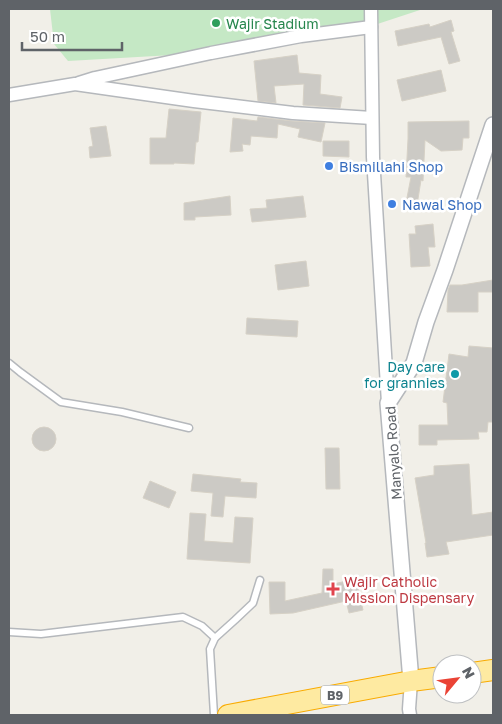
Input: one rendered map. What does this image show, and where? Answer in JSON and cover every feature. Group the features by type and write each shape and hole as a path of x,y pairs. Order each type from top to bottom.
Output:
{"highway":[{"name":"B9","path":"228,715 432,678"}],"street":[{"path":"371,9 373,157 388,403"},
{"path":"9,95 75,84 211,53 302,36 371,27"},
{"path":"75,84 273,111 372,118"},
{"name":"Manyalo Road","path":"411,681 388,403 414,363 426,322 493,125"},
{"path":"410,715 411,681"}],"lane":[{"path":"9,363 61,402 122,412 189,428"},
{"path":"214,715 210,649 215,638 253,603 260,580"},
{"path":"9,632 42,634 183,617 202,626 215,638"}],"green space":[{"name":"Wajir Stadium","path":"50,9 423,9 338,37 225,52 68,61 54,44"}],"building":[{"path":"451,20 454,31 451,32 460,61 449,64 441,37 398,46 395,31 429,24 430,27"},
{"path":"297,55 299,73 321,75 320,94 342,97 340,108 303,105 304,84 274,86 276,103 258,101 254,61"},
{"path":"441,70 446,91 402,101 397,80"},
{"path":"169,109 201,112 194,164 150,164 150,138 166,138"},
{"path":"258,117 325,123 321,142 298,137 300,129 278,124 277,138 251,136 250,145 242,144 243,151 230,152 233,118 257,121"},
{"path":"469,121 469,138 463,138 462,150 441,151 425,140 423,181 421,180 417,205 406,203 411,177 406,177 408,122"},
{"path":"106,126 111,156 90,158 89,147 93,146 90,128"},
{"path":"323,141 349,141 349,157 323,156"},
{"path":"230,196 231,215 195,217 195,220 184,220 184,203"},
{"path":"303,196 306,217 252,222 250,209 267,208 266,200"},
{"path":"433,224 435,247 428,247 430,266 411,267 409,234 416,234 415,226"},
{"path":"306,261 309,286 278,290 275,265"},
{"path":"493,280 493,292 478,292 478,312 447,312 450,285"},
{"path":"247,318 298,321 297,337 246,334"},
{"path":"469,346 493,348 493,422 488,422 487,432 478,432 479,439 437,440 437,445 419,445 419,425 448,425 447,403 443,402 449,354 468,357"},
{"path":"44,427 53,430 56,439 53,448 44,451 35,448 32,439 35,430"},
{"path":"325,448 339,448 340,489 326,489"},
{"path":"469,464 472,515 493,512 493,535 446,542 449,554 427,557 415,478 434,475 434,466"},
{"path":"193,474 241,479 240,482 257,483 256,498 225,496 223,517 211,516 213,493 191,491"},
{"path":"150,481 176,492 169,508 143,498"},
{"path":"190,513 206,514 204,541 233,543 235,517 253,518 250,563 187,559"},
{"path":"323,569 333,569 333,584 356,579 363,610 349,613 346,601 293,613 270,614 269,582 285,582 285,601 322,593"}],"place":[{"name":"Wajir Stadium","path":"216,23"},
{"name":"Bismillahi Shop","path":"329,166"},
{"name":"Nawal Shop","path":"392,204"},
{"name":"Day care for grannies","path":"455,374"},
{"name":"Wajir Catholic Mission Dispensary","path":"333,589"}]}
